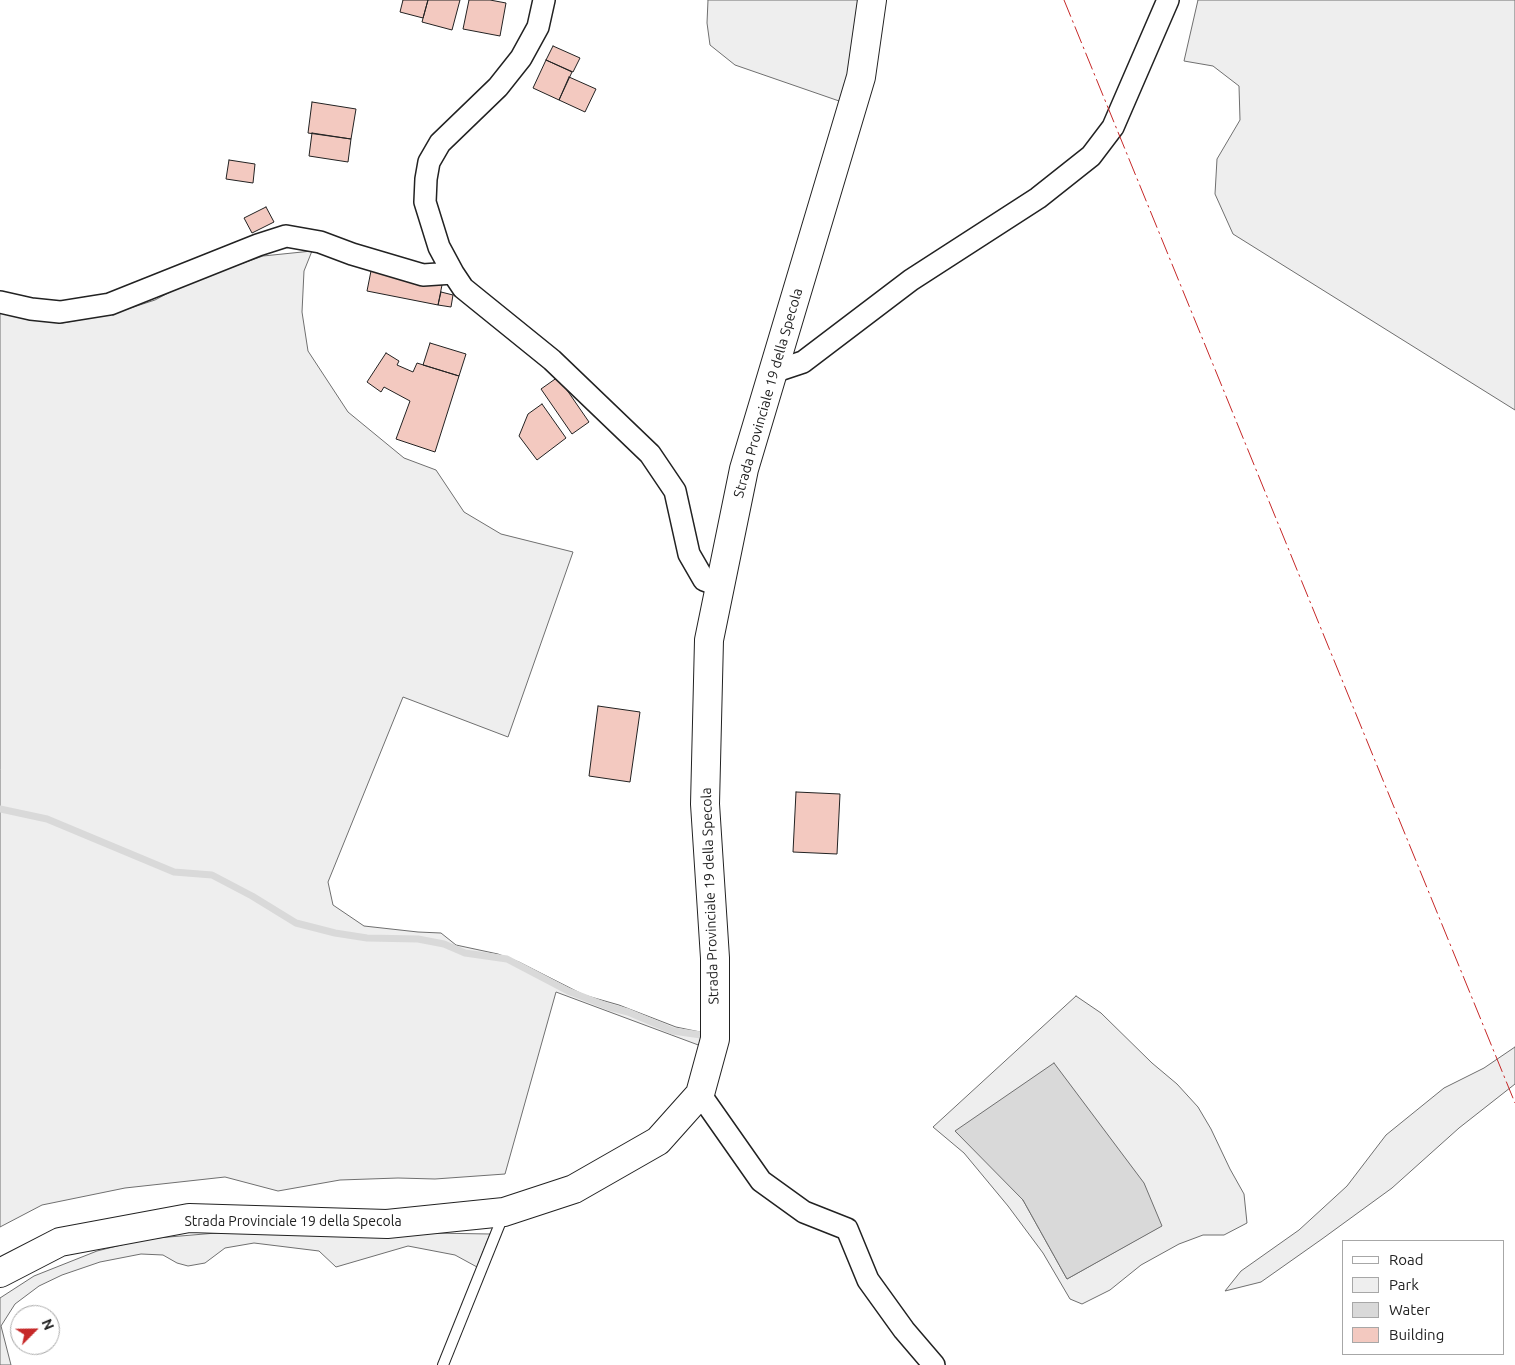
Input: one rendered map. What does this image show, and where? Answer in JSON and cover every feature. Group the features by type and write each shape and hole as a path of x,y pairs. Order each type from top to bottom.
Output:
{"main road":[{"name":"Strada Provinciale 19 della Specola","path":"0,1273 60,1242 189,1218 387,1224 504,1212 574,1189 658,1141 700,1094 715,1038 715,958 705,804 709,640 744,469 861,77 872,0"}],"street":[{"path":"544,0 538,27 521,58 498,87 440,142 429,162 425,202 439,247 463,288 552,360 650,454 675,491 689,554 704,580 720,586"},
{"path":"773,372 803,362 911,280 1038,198 1091,156 1113,127 1168,0"},
{"path":"0,302 31,309 60,312 110,304 258,245 286,236 320,242 352,254 423,275 453,273"},
{"path":"700,1094 761,1181 804,1212 847,1229 868,1280 904,1330 934,1365"}],"lane":[{"path":"443,1365 504,1212"}],"green space":[{"path":"708,0 864,0 842,102 735,65 710,45 707,23"},
{"path":"1198,0 1515,0 1515,410 1233,234 1215,194 1217,159 1240,120 1239,86 1213,66 1184,61"},
{"path":"312,251 304,271 302,312 308,351 348,412 404,458 436,470 464,512 501,534 573,552 508,737 403,697 328,882 333,905 364,926 441,933 456,945 498,954 519,962 584,995 619,1005 676,1027 705,1033 701,1046 556,992 505,1174 435,1179 340,1180 278,1191 225,1177 125,1188 42,1205 0,1227 0,312 25,318 62,323 112,314 155,300 187,283 263,256"},
{"path":"1076,996 1101,1013 1152,1063 1177,1084 1198,1107 1244,1194 1247,1223 1224,1235 1203,1235 1179,1244 1141,1265 1110,1290 1082,1304 1070,1299 1043,1253 1008,1206 964,1153 933,1127","holes":["1023,1200 1161,1226 1067,1279"]},
{"path":"1515,1047 1515,1084 1459,1128 1392,1188 1261,1282 1225,1291 1241,1271 1299,1230 1347,1186 1386,1135 1444,1088 1484,1068"},
{"path":"305,1231 490,1234 477,1267 455,1255 408,1246 336,1267 319,1251 254,1243 225,1248 205,1263 188,1266 177,1263 163,1255 141,1254 100,1262 62,1275 39,1286 14,1305 10,1305 10,1312 1,1326 11,1365 0,1365 0,1298 34,1276 97,1251 145,1239 228,1232"}],"water":[{"path":"1054,1063 1144,1183 1162,1226 1067,1279 1023,1200 955,1131"}],"building":[{"path":"403,0 428,0 423,18 400,12"},
{"path":"428,0 460,0 452,30 422,22"},
{"path":"469,0 490,0 506,3 500,36 463,29"},
{"path":"553,46 580,58 573,72 546,60"},
{"path":"546,60 572,72 559,100 533,88"},
{"path":"569,77 596,89 585,112 559,100"},
{"path":"312,102 356,109 351,139 308,133"},
{"path":"312,133 351,139 348,162 309,156"},
{"path":"229,160 255,164 253,183 226,179"},
{"path":"266,207 274,222 252,233 244,218"},
{"path":"371,271 442,285 438,305 367,291"},
{"path":"441,292 453,295 451,307 438,305"},
{"path":"430,343 466,354 459,376 423,365"},
{"path":"386,353 399,361 397,365 413,372 417,363 459,376 435,452 396,439 410,401 384,387 381,392 367,382"},
{"path":"558,377 589,422 572,434 541,389"},
{"path":"542,404 566,438 537,460 519,436 528,414"},
{"path":"598,706 640,712 630,782 589,776"},
{"path":"796,792 840,794 837,854 793,852"}],"waterway":[{"path":"0,809 47,819 174,872 212,875 252,896 296,923 335,933 367,938 418,939 444,944 465,953 507,959 568,991 609,1007 628,1012 673,1031 701,1035"}],"power":[{"path":"1064,0 1515,1103"}]}
